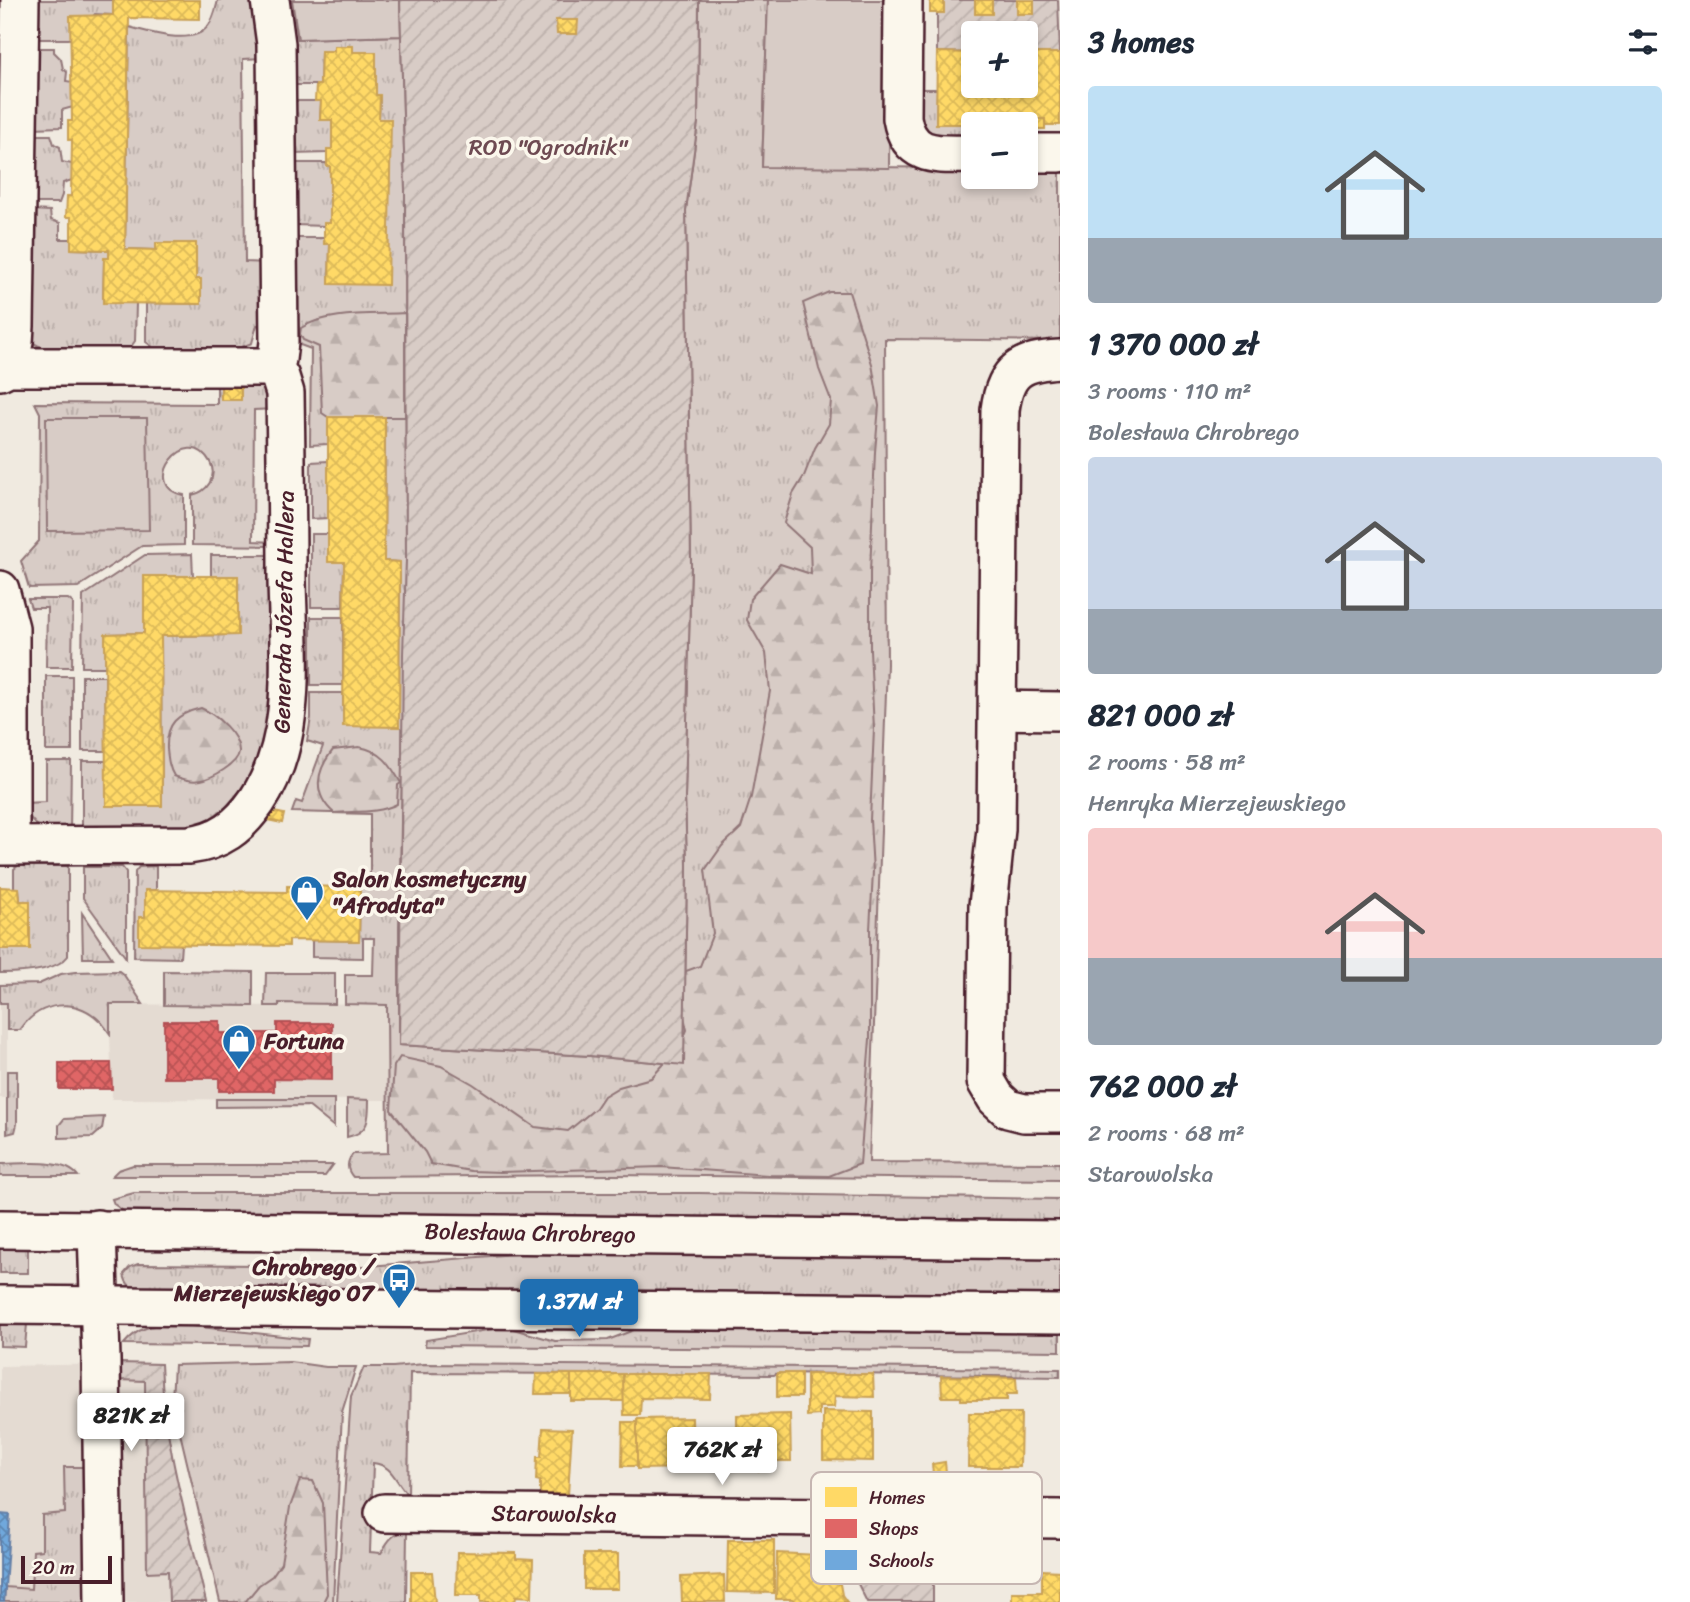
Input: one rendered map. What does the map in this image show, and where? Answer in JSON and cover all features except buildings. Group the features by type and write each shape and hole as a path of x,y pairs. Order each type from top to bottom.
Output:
{"street":[{"path":"20,0 15,326 14,342 4,369 273,367 277,359 279,332 276,44 270,0"},
{"path":"903,0 902,118 906,133 911,141 925,152 961,154"},
{"path":"1038,153 1060,153"},
{"path":"1060,359 1025,364 1011,375 1002,390 996,829 988,906 986,1081 996,1098 1008,1109 1024,1113 1060,1113"},
{"name":"Generała Józefa Hallera","path":"0,590 10,628 5,845 189,845 227,833 244,820 270,780 283,742 288,675 285,393 280,377 273,367"},
{"path":"998,710 1060,711"},
{"name":"Bolesława Chrobrego","path":"0,1229 1060,1240"},
{"path":"97,1229 102,1359 104,1602"},
{"path":"0,1305 1060,1314"},
{"name":"Starowolska","path":"384,1513 811,1517"},
{"name":"Starowolska","path":"1042,1519 1060,1519"}],"shaded area":[{"path":"0,1003 7,1003 7,1098 0,1098"},
{"path":"279,1003 387,1004 389,1100 112,1099 109,1004 278,1006"},
{"path":"156,1364 169,1602 0,1602 0,1366"}],"green space":[{"path":"35,0 113,0 113,15 95,14 71,39 34,39"},
{"path":"218,0 259,0 266,58 243,59 245,262 268,263 268,326 257,325 252,343 239,348 153,347 146,342 146,303 201,304 201,279 196,279 195,243 156,243 156,250 125,249 129,27 170,36 192,36 210,23"},
{"path":"285,0 292,0 298,39 401,36 405,189 406,561 399,1045 590,1056 684,1065 687,865 685,797 691,563 686,210 698,122 699,0 768,0 762,166 961,168 961,189 1038,189 1038,168 1060,168 1060,341 885,339 887,664 869,1162 1060,1163 1060,1180 612,1175 353,1177 348,1166 353,1154 388,1153 387,1005 345,1004 345,975 373,975 374,938 363,938 363,958 312,957 312,940 359,941 360,887 370,886 370,814 292,812 296,801 302,803 323,746 307,741 311,693 343,693 343,726 399,726 400,562 384,561 385,417 328,417 328,444 310,445 311,349 300,345 296,334 294,238 324,238 324,244 330,244 329,284 390,119 379,119 376,52 353,52 353,46 335,46 334,51 321,52 320,85 292,85"},
{"path":"292,0 400,0 401,36 298,39"},
{"name":"ROD \"Ogrodnik\"","path":"400,0 699,0 698,122 686,210 691,563 685,797 687,865 684,1065 590,1056 399,1045 406,561 405,189"},
{"path":"768,0 890,0 889,168 762,167"},
{"path":"944,0 975,0 992,13 992,0 1017,0 1017,14 1033,14 1034,0 1058,0 1060,53 1038,53 1038,21 961,21 961,53 937,52 937,13 944,13"},
{"path":"34,48 54,48 67,72 66,81 73,82 73,107 62,110 62,127 32,128"},
{"path":"920,89 937,89 936,124 961,124 961,137 944,137 928,132 924,127"},
{"path":"292,101 321,101 320,120 332,120 332,149 327,149 327,153 293,154"},
{"path":"32,135 51,135 54,144 60,147 62,162 72,164 72,180 63,183 59,203 31,203"},
{"path":"293,163 326,163 330,166 330,223 325,226 295,225"},
{"path":"31,210 50,211 51,220 60,223 60,239 71,239 71,249 109,250 109,258 104,259 103,303 136,303 135,341 130,348 43,347 32,341"},
{"path":"829,292 849,292 872,364 879,406 870,573 874,729 870,820 873,871 870,1039 860,1164 829,1176 768,1175 661,1167 501,1172 471,1171 431,1164 425,1152 391,1110 394,1066 400,1057 441,1066 473,1084 535,1127 568,1131 596,1108 604,1096 619,1087 651,1078 680,1047 687,1030 680,999 686,971 700,966 713,933 705,870 722,846 741,828 751,797 770,691 766,653 747,620 750,599 780,564 811,574 810,547 784,523 793,494 829,424 831,400 819,369 803,303"},
{"path":"405,313 405,417 328,417 322,413 319,347 303,340 301,328 337,316"},
{"path":"217,380 261,385 267,391 275,409 254,410 253,541 275,542 275,546 192,545 192,495 202,491 210,483 213,473 210,462 200,451 190,449 180,452 171,460 165,481 171,490 184,495 184,545 142,546 78,587 29,588 21,561 39,541 40,413 35,403 217,404"},
{"path":"46,418 147,418 149,530 47,531"},
{"path":"328,461 328,518 311,519 311,462"},
{"path":"311,534 328,534 328,561 344,562 343,607 311,607"},
{"path":"192,554 193,576 144,576 144,633 106,634 105,667 82,667 83,596 145,555"},
{"path":"211,555 275,555 275,720 253,776 226,807 194,830 82,832 82,761 106,761 106,806 162,806 161,636 238,635 238,576 211,576"},
{"path":"28,599 68,599 73,603 72,667 46,667 47,608 31,608"},
{"path":"311,617 343,617 343,685 311,685"},
{"path":"46,676 72,676 72,751 46,751"},
{"path":"82,676 105,676 106,751 82,751"},
{"path":"201,708 231,732 239,752 229,766 218,773 201,780 187,780 174,776 171,770 167,740 171,726 179,717"},
{"path":"359,747 379,755 393,770 401,783 398,785 397,804 374,811 334,813 322,798 320,790 323,766 333,750"},
{"path":"46,761 71,761 70,832 46,830 35,824 27,812 24,803 46,802"},
{"path":"19,865 68,866 68,956 46,968 0,973 0,949 30,949 19,888 14,888 14,869"},
{"path":"156,866 156,890 145,890 145,917 181,944 180,958 134,957 135,872 139,867"},
{"path":"83,867 122,867 126,872 126,958 83,898"},
{"path":"82,913 112,958 83,958"},
{"path":"119,971 143,1004 110,1004 110,1034 90,1013 69,1005 47,1008 37,1013 20,1030 7,1030 7,1003 0,1003 0,985 39,984 61,974 75,972"},
{"path":"164,971 253,972 253,1006 164,1005"},
{"path":"266,973 335,973 335,1004 279,1003 279,1006 265,1006"},
{"path":"7,1071 17,1071 17,1124 15,1132 7,1134"},
{"path":"216,1099 334,1099 334,1127 308,1106 216,1107"},
{"path":"347,1099 369,1100 368,1119 364,1129 347,1137"},
{"path":"104,1117 102,1129 93,1137 59,1138 59,1125 64,1119"},
{"path":"0,1164 53,1164 72,1170 78,1176 0,1176"},
{"path":"133,1165 333,1165 325,1176 112,1176 118,1170"},
{"path":"134,1193 699,1193 1060,1199 1060,1220 344,1217 126,1213 114,1204 112,1199"},
{"path":"0,1247 28,1248 28,1273 0,1273"},
{"path":"540,1252 1060,1254 1060,1297 142,1289 130,1285 124,1274 130,1267 138,1264 369,1266"},
{"path":"0,1323 27,1324 25,1347 0,1346"},
{"path":"173,1324 308,1339 307,1346 124,1344 146,1328"},
{"path":"506,1327 555,1341 608,1340 639,1328 1060,1332 1060,1351 425,1346 426,1340"},
{"path":"290,1362 326,1367 356,1367 342,1412 333,1602 220,1602 172,1399 174,1365"},
{"path":"119,1363 161,1364 172,1454 206,1602 169,1602 168,1571 147,1572 145,1381 119,1380"},
{"path":"424,1364 1060,1369 1060,1377 777,1373 410,1373 408,1495 385,1467 373,1463 370,1552 381,1553 388,1541 407,1531 406,1602 337,1602 351,1396 364,1367"},
{"path":"64,1467 84,1467 86,1602 4,1602 5,1587 31,1589 33,1551 42,1550 42,1515 65,1513"},
{"path":"300,1480 313,1481 323,1503 327,1594 323,1602 245,1602 259,1585 272,1576 281,1563 290,1507"},
{"path":"858,1584 933,1584 933,1602 867,1602"}],"place":[{"name":"Salon kosmetyczny \"Afrodyta\"","path":"307,922"},
{"name":"Fortuna","path":"239,1071"},
{"name":"Chrobrego / Mierzejewskiego 07","path":"399,1310"}]}
